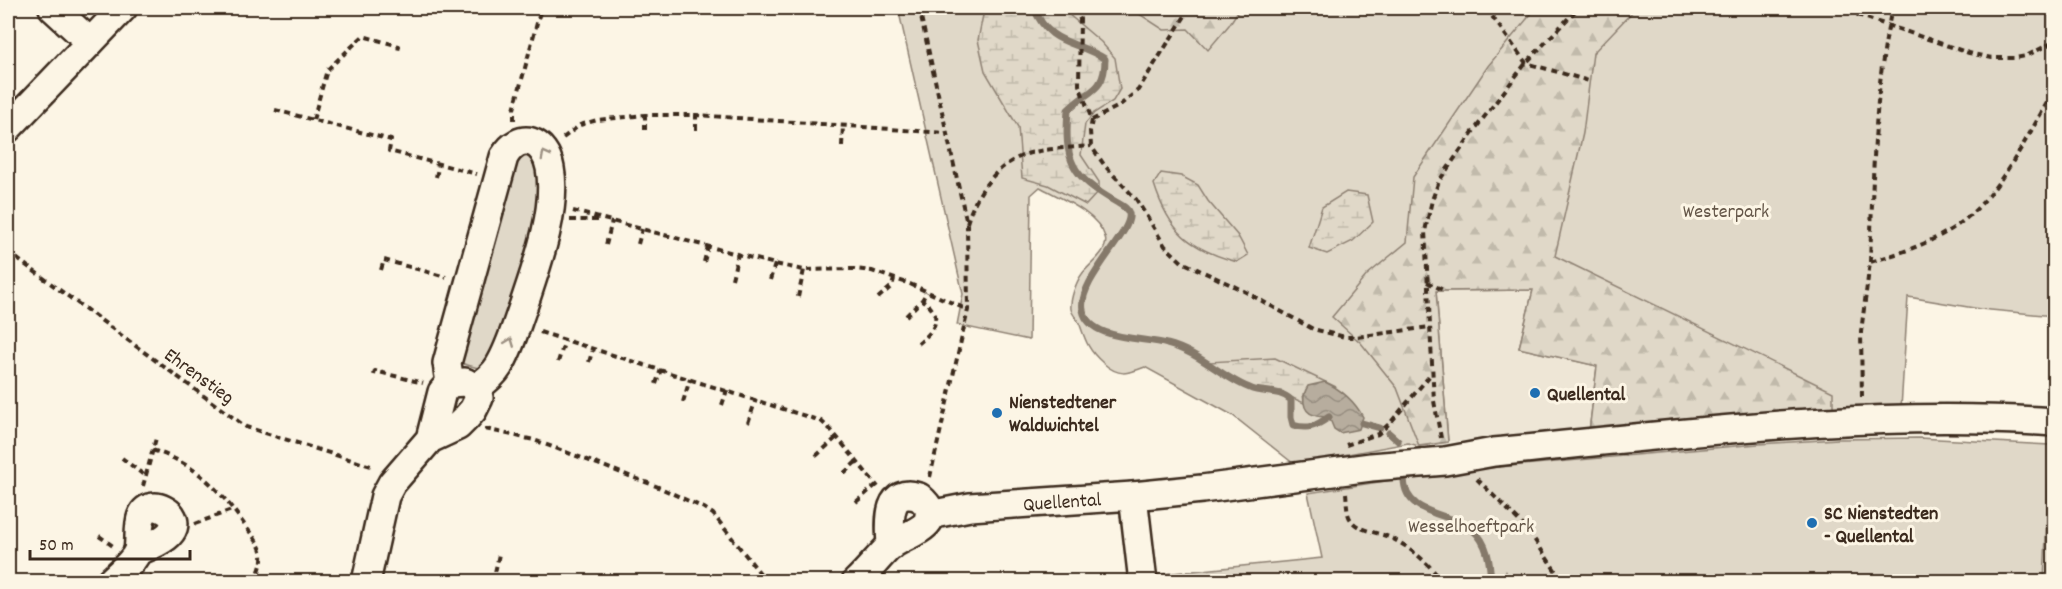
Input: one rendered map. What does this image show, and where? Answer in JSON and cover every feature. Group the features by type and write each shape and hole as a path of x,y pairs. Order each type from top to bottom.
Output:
{"street":[{"path":"53,8 90,42"},
{"path":"8,128 123,8"},
{"path":"430,439 446,388 447,363 504,157 515,144 524,141 531,142 538,144 547,155 551,170 550,204 543,244 517,325 498,367 491,377 476,388"},
{"path":"366,582 386,496 398,475 430,439 458,426 469,415 479,398 476,388 465,382 446,388"},
{"name":"Quellental","path":"929,515 970,507 1133,496 1371,467 1445,461 1494,452 1826,421 1989,419 2055,422"},
{"path":"856,582 891,546 925,526 929,508 920,497 905,495 893,506 890,516 891,546"},
{"path":"1133,496 1143,582"},
{"path":"110,582 138,550 163,540 170,532 173,524 172,517 165,510 156,507 147,509"}],"path":[{"path":"515,144 513,109 541,8"},
{"path":"919,8 967,224 968,310 929,484"},
{"path":"1075,8 1080,19 1079,85 1092,120 1090,146 1136,199 1165,246 1182,262 1251,295 1313,329 1345,337 1356,337 1430,327"},
{"path":"1092,120 1119,106 1138,90 1190,8"},
{"path":"1486,8 1526,63 1589,81"},
{"path":"1442,441 1434,401 1425,231 1439,181 1475,129 1526,63 1578,8"},
{"path":"1837,8 1969,53 1992,58 2026,56 2055,42"},
{"path":"1863,421 1861,332 1870,262 1875,148 1888,26 1892,8"},
{"path":"313,120 327,70 363,36 399,46 398,51"},
{"path":"1870,262 1933,240 1969,216 1998,183 2055,90"},
{"path":"275,110 313,120 335,129 391,140 389,151 498,179"},
{"path":"547,155 565,135 580,125 597,120 645,115 696,115 946,133"},
{"path":"645,115 645,130"},
{"path":"696,115 696,130"},
{"path":"842,146 843,125"},
{"path":"967,224 977,196 1007,164 1032,153 1090,146"},
{"path":"436,177 439,164"},
{"path":"550,204 775,264 804,270 863,270 927,291 968,310"},
{"path":"606,245 612,221"},
{"path":"638,244 642,229"},
{"path":"704,262 708,246"},
{"name":"Ehrenstieg","path":"8,252 246,427 398,475"},
{"path":"732,279 738,254"},
{"path":"381,270 384,260 469,283"},
{"path":"770,280 775,264"},
{"path":"798,297 804,270"},
{"path":"878,298 892,286 894,279"},
{"path":"1427,282 1445,291"},
{"path":"906,316 922,300 927,291"},
{"path":"918,344 932,332 935,324 935,312 922,300"},
{"path":"517,325 821,421 880,490"},
{"path":"558,362 565,340"},
{"path":"589,362 593,349"},
{"path":"656,384 661,369"},
{"path":"374,375 375,371 446,388"},
{"path":"1345,446 1350,442 1378,434 1391,422 1432,372"},
{"path":"683,402 690,379"},
{"path":"722,405 727,390"},
{"path":"748,423 756,399"},
{"path":"469,415 486,430 534,440 656,486 704,508 713,514 767,582"},
{"path":"816,456 837,437"},
{"path":"147,509 141,495 156,438"},
{"path":"152,450 170,455 195,469 218,489 234,509 259,546 262,555 262,563 255,582"},
{"path":"123,458 145,476"},
{"path":"844,472 857,461"},
{"path":"1474,476 1528,530 1563,582"},
{"path":"1345,483 1348,515 1351,522 1399,542 1430,566 1442,582"},
{"path":"856,502 876,485"},
{"path":"190,525 234,509"},
{"path":"493,582 499,554"}],"shaded area":[{"path":"1533,290 1598,366 1589,432 1448,442 1436,291"},
{"path":"2050,445 2054,445 2054,581 2044,582"}],"green space":[{"name":"Westerpark","path":"898,8 2054,8 2054,316 1980,309 1908,297 1901,408 1589,432 1597,366 1519,348 1533,290 1436,291 1448,442 1419,446 1408,443 1294,464 1232,415 1145,367 1128,373 1114,371 1094,354 1071,305 1078,281 1102,252 1106,242 1105,237 1101,228 1087,214 1068,201 1040,187 1031,195 1029,340 957,325 963,294"},
{"path":"995,8 1061,8 1101,42 1115,58 1120,89 1113,101 1094,113 1085,124 1081,155 1099,182 1099,191 1086,205 1048,185 1022,178 1018,127 985,71 978,40 983,15"},
{"path":"1130,8 1240,8 1208,50 1188,29 1164,30"},
{"path":"1536,8 1636,8 1593,53 1583,133 1555,256 1833,392 1833,410 1589,432 1597,366 1519,348 1533,290 1436,291 1448,442 1419,446 1397,388 1361,343 1332,317 1367,275 1407,242 1413,177 1488,66"},
{"path":"519,153 535,153 542,208 489,371 453,361"},
{"path":"1161,173 1181,176 1198,185 1208,201 1238,236 1248,255 1237,262 1206,251 1183,236 1167,215 1154,184"},
{"path":"1346,192 1367,195 1373,222 1353,241 1327,254 1309,248 1322,207"},
{"path":"1275,358 1336,387 1325,382 1303,394 1304,403 1286,395 1246,387 1208,362"},
{"name":"SC Nienstedten - Quellental","path":"1919,438 2050,445 2044,581 1509,581 1506,572 1503,582 1157,582 1154,575 1322,558 1308,493 1466,470 1758,444 1838,439"}],"water":[{"path":"1325,382 1337,388 1356,405 1363,417 1359,429 1340,433 1334,429 1329,417 1316,416 1307,410 1304,398 1308,386"}],"waterway":[{"path":"1034,8 1040,20 1055,36 1105,59 1099,85 1068,110 1067,142 1070,155 1080,175 1101,193 1124,207 1129,214 1123,233 1088,285 1083,298 1083,310 1087,320 1106,333 1179,348 1201,359 1241,385 1287,397 1291,400 1293,425 1312,426 1329,417"},
{"path":"1362,423 1380,428"},
{"path":"1389,433 1398,441"},
{"path":"1404,478 1406,491 1420,507 1464,524 1478,535 1487,554 1491,582"}],"place":[{"name":"Quellental","path":"1535,393"},
{"name":"Nienstedtener Waldwichtel","path":"997,413"},
{"name":"SC Nienstedten - Quellental","path":"1812,523"}],"park label":[{"name":"Wesselhoeftpark","path":"1471,525"}]}
